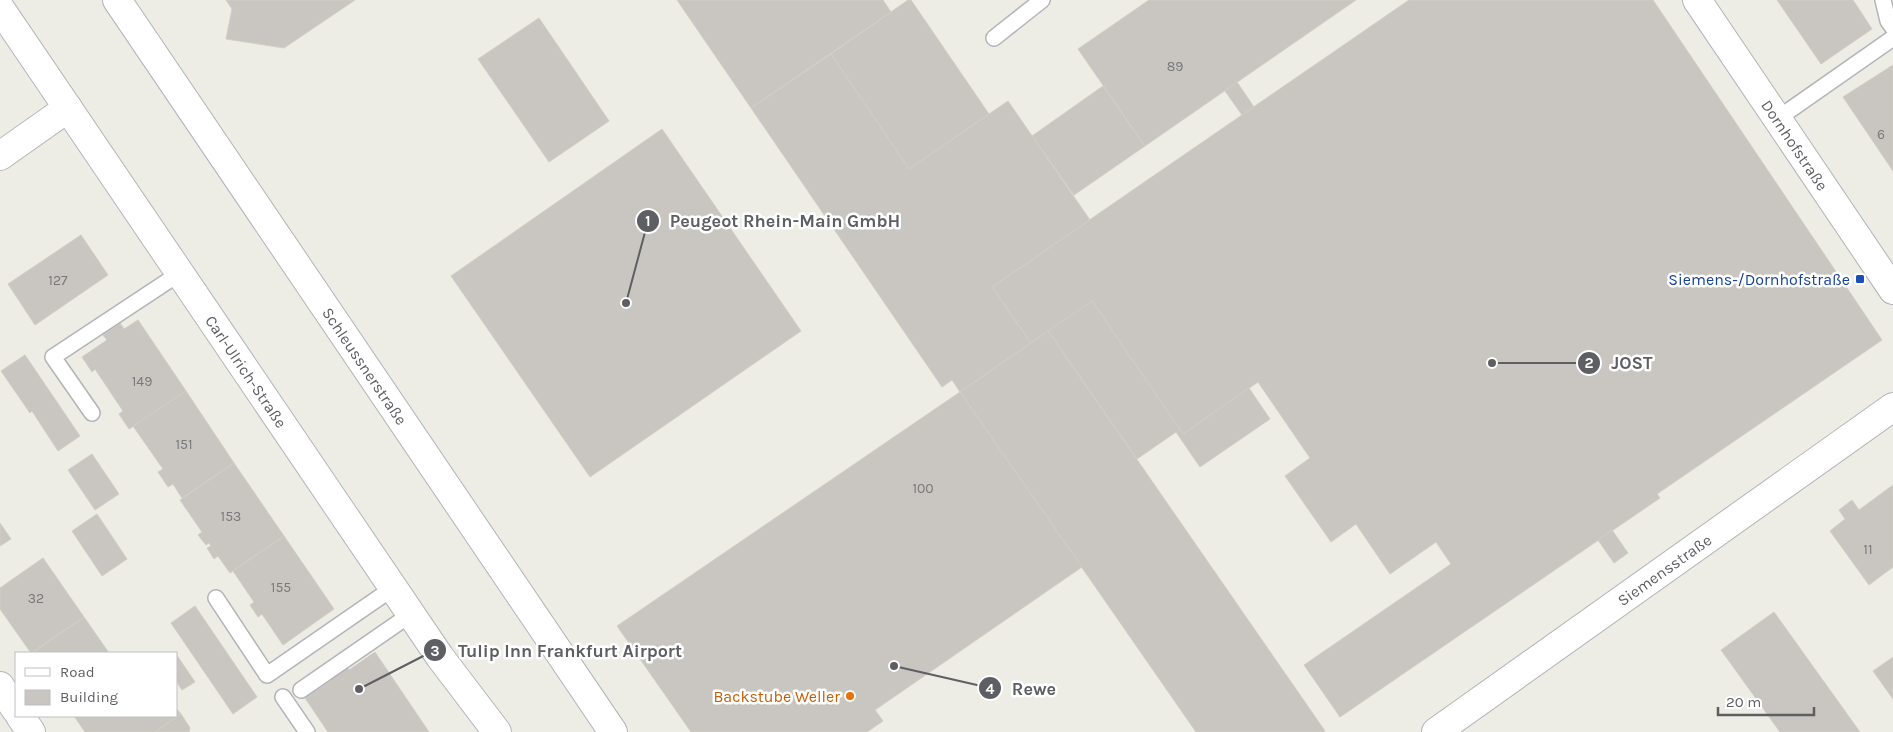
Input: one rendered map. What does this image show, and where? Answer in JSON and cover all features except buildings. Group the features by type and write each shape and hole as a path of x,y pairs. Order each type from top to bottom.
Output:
{"street":[{"name":"Schleussnerstraße","path":"117,0 613,732"},
{"name":"Dornhofstraße","path":"1697,0 1893,290"},
{"name":"Carl-Ulrich-Straße","path":"0,8 462,689 497,732"},
{"path":"0,156 68,108"},
{"name":"Siemensstraße","path":"1436,732 1893,408"},
{"path":"0,686 15,708"},
{"path":"21,717 31,732"}],"lane":[{"path":"994,38 1042,0"},
{"path":"1883,0 1888,21 1893,28"},
{"path":"1777,119 1893,38"},
{"path":"92,413 53,357 180,273"},
{"path":"216,598 267,675 393,588"},
{"path":"301,690 411,614"},
{"path":"283,696 307,732"}],"place":[{"name":"Siemens-/Dornhofstraße","path":"1860,279"},
{"name":"Peugeot Rhein-Main GmbH","path":"626,303"},
{"name":"JOST","path":"1492,363"},
{"name":"Rewe","path":"894,666"},
{"name":"Tulip Inn Frankfurt Airport","path":"359,689"},
{"name":"Backstube Weller","path":"850,696"}]}
